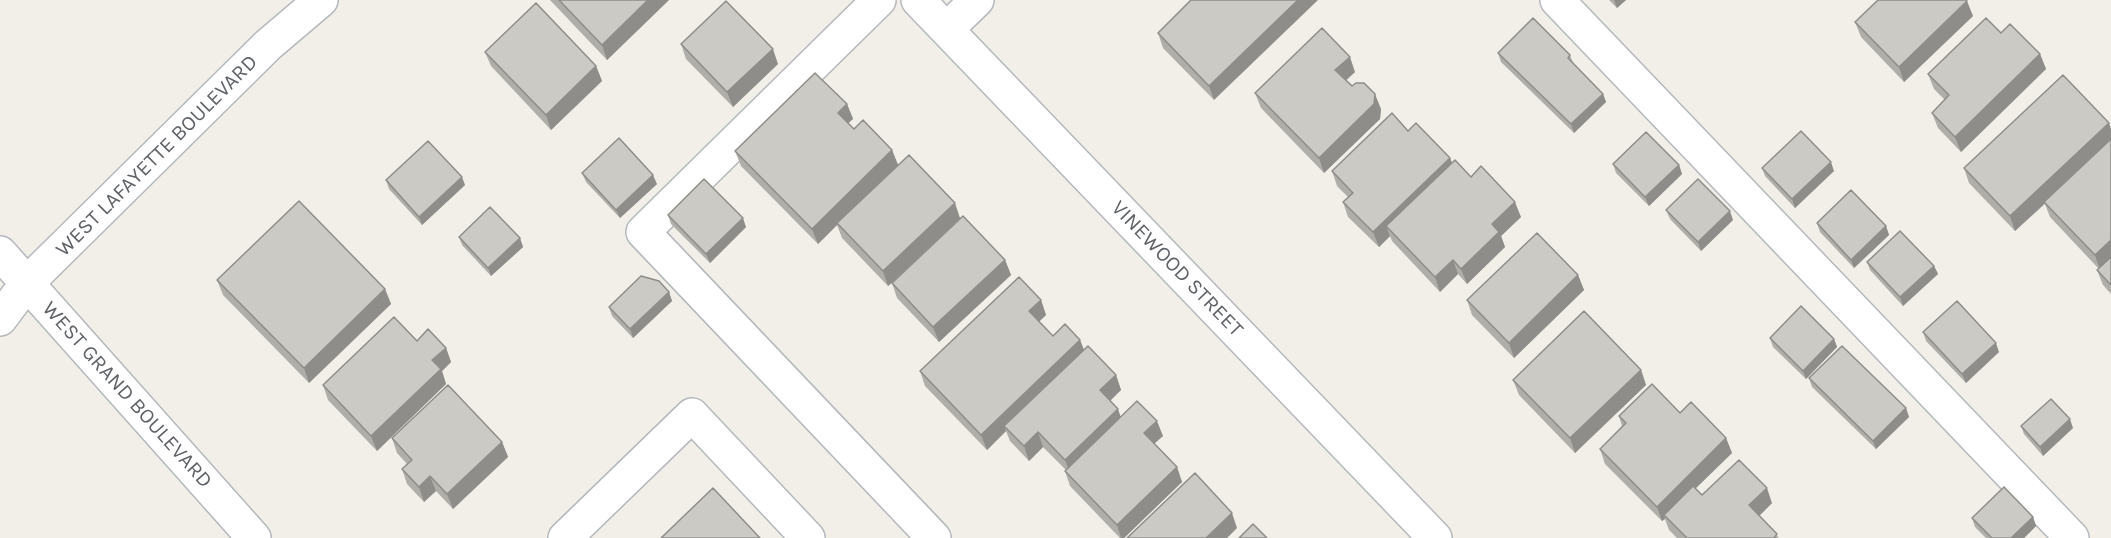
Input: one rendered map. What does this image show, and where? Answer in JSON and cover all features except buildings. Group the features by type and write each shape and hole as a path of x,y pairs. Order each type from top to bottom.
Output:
{"street":[{"name":"WEST LAFAYETTE BOULEVARD","path":"0,319 27,284 268,45 321,0"},
{"path":"879,0 643,232 934,538"},
{"name":"VINEWOOD STREET","path":"918,0 1435,538"},
{"path":"946,29 977,0"},
{"path":"1557,0 2072,538"},
{"name":"WEST GRAND BOULEVARD","path":"0,253 254,538"},
{"path":"565,538 692,415 808,538"}]}
